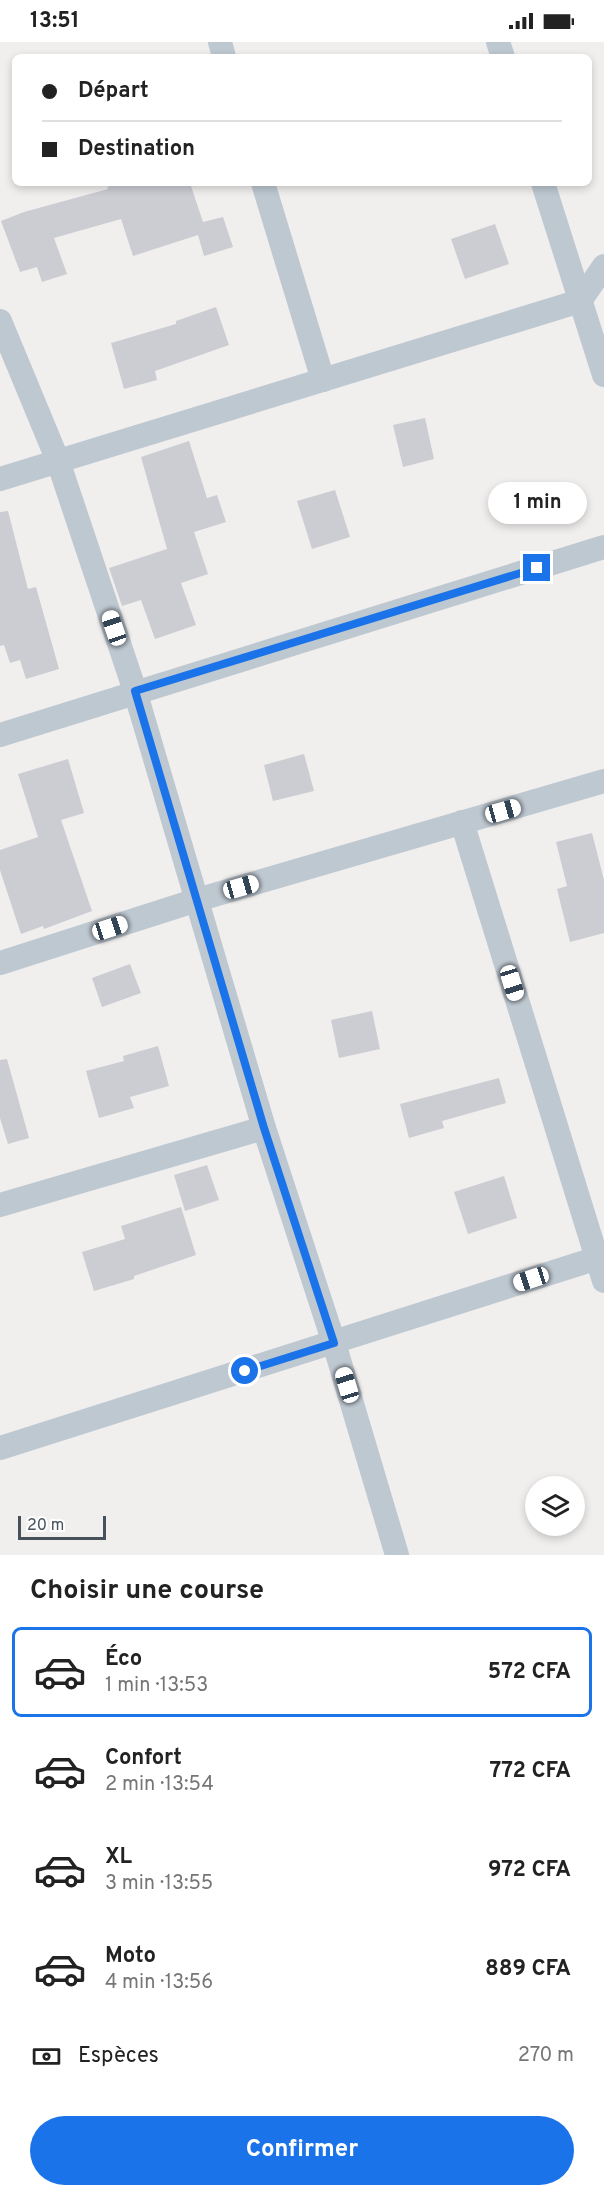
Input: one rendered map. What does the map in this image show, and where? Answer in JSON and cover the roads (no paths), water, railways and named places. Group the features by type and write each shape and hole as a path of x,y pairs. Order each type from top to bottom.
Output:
{"street":[{"path":"264,186 322,380"},
{"path":"544,186 604,375"},
{"path":"0,479 580,301 604,266"},
{"path":"0,321 58,461 135,691 264,1128 334,1343 397,1555"},
{"path":"0,735 135,691 604,547"},
{"path":"0,963 197,900 604,781"},
{"path":"462,822 601,1257 604,1281"},
{"path":"0,1205 264,1128"},
{"path":"0,1448 601,1257"}]}
